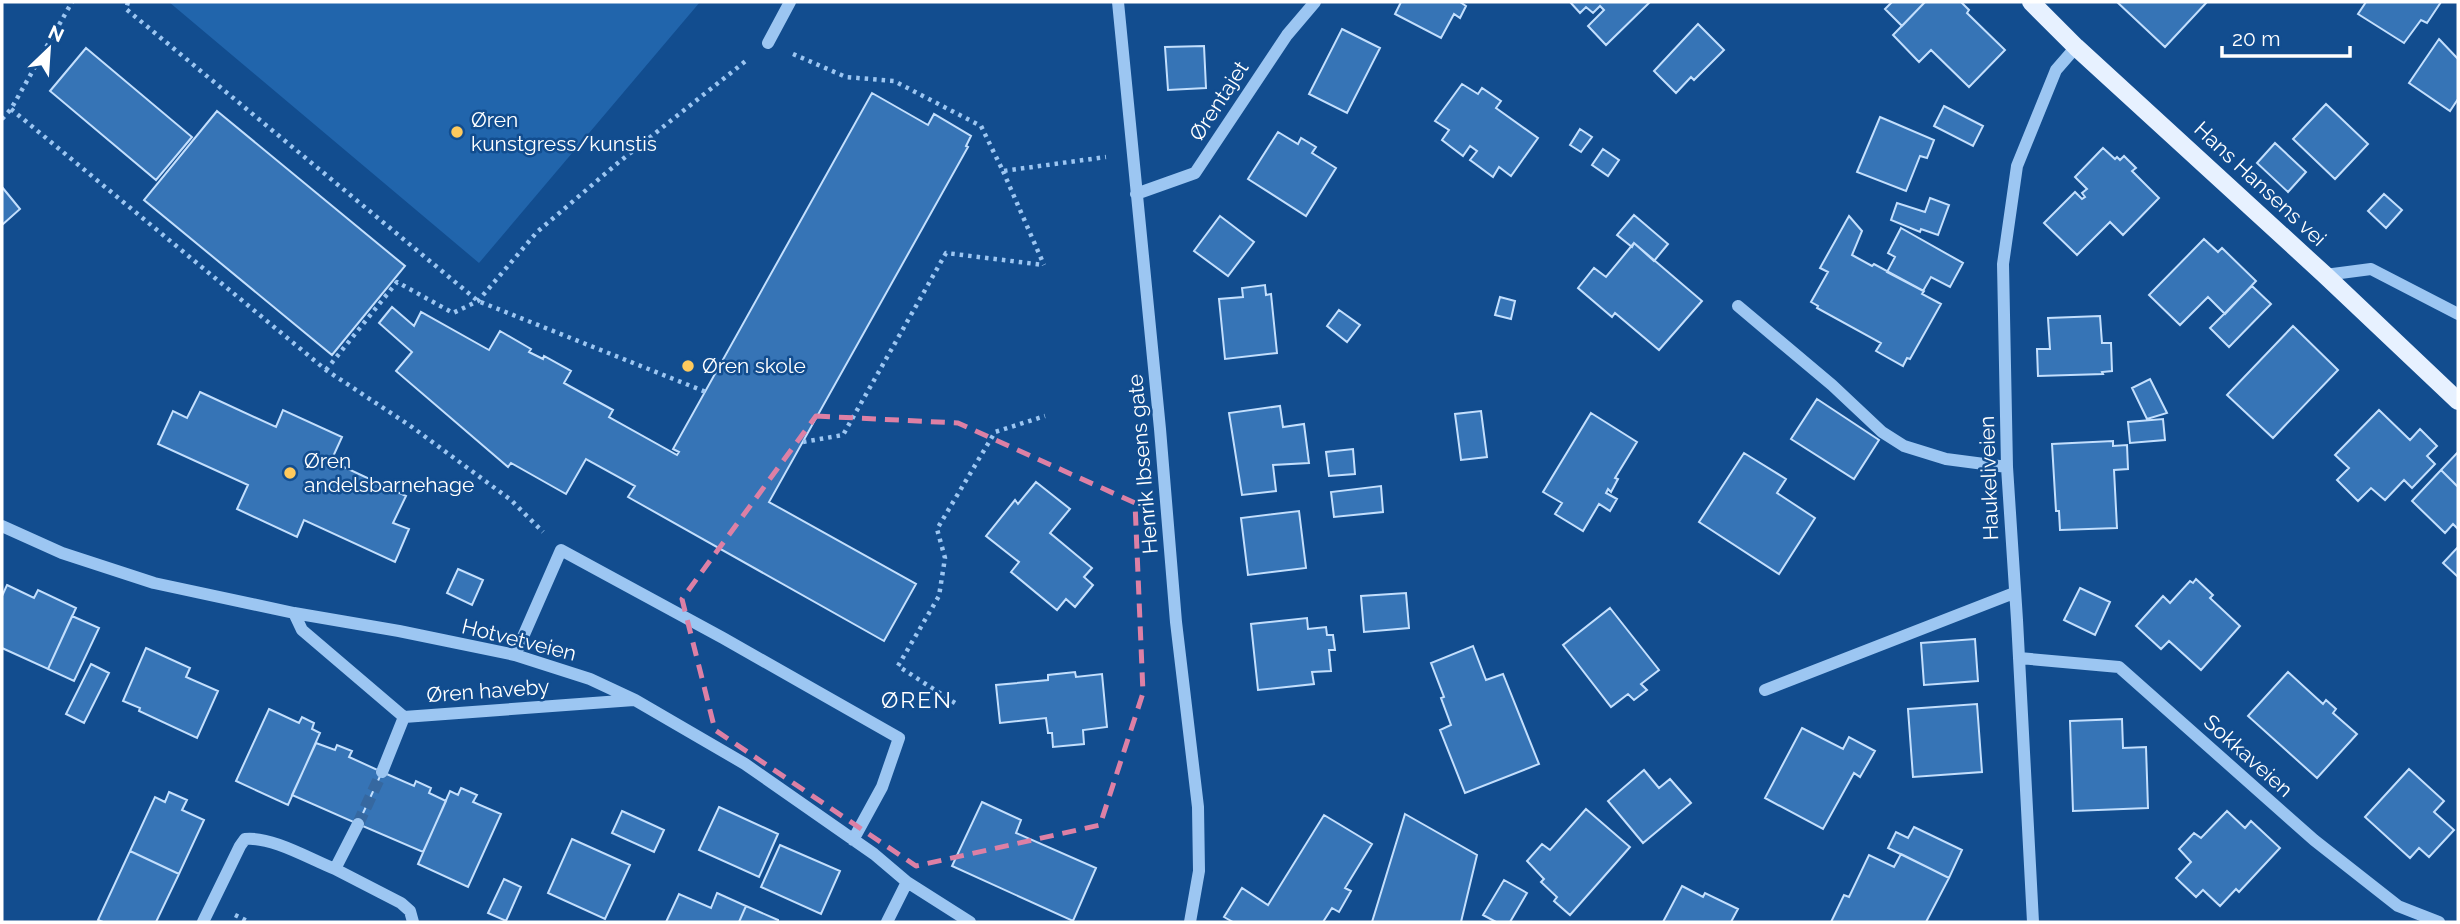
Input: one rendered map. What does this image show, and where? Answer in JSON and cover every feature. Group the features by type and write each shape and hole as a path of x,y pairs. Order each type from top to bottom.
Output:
{"main road":[{"name":"Hans Hansens vei","path":"2031,2 2076,47 2458,401"}],"street":[{"path":"768,43 790,2"},
{"name":"Henrik Ibsens gate","path":"1118,2 1176,622 1198,807 1199,871 1190,922"},
{"name":"Ørentajet","path":"1136,194 1195,173 1287,35 1315,2"},
{"name":"Haukeliveien","path":"2033,922 2007,467 2003,264 2017,166 2056,70 2076,47"},
{"path":"2325,275 2371,269 2458,314"},
{"path":"1738,306 1832,385 1882,432 1904,446 1945,459 2007,467"},
{"name":"Hotvetveien","path":"2,526 62,553 154,583 515,655 590,679 635,700 745,764 874,854 907,882 970,922"},
{"path":"515,655 561,550 723,638 899,738 881,787 853,840"},
{"path":"1765,690 2014,593"},
{"path":"294,613 302,631 404,717"},
{"name":"Sokkaveien","path":"2019,659 2119,667 2314,840 2398,906 2439,922"},
{"name":"Øren haveby","path":"382,772 404,717 635,700"},
{"path":"335,869 358,824"},
{"path":"203,922 240,846 245,839 255,838 335,869 401,903 410,911 413,922"},
{"path":"887,922 907,882"}],"path":[{"path":"2,119 11,109 72,2"},
{"path":"128,2 126,9 478,301 706,392"},
{"path":"326,370 397,282 453,313 478,301 537,232 619,162 768,43 846,78 894,81 981,126 1044,265 946,253 843,435 803,442"},
{"path":"11,109 326,370 412,427 511,500 561,550"},
{"path":"1003,171 1111,156"},
{"path":"955,702 898,666 939,596 945,558 937,528 995,432 1045,416"}],"highlighted area":[{"path":"816,416 958,423 1135,503 1143,693 1100,825 916,866 715,730 682,599"}],"shaded area":[{"name":"Øren kunstgress/kunstis","path":"169,2 700,2 479,263"}],"building":[{"path":"1401,2 1460,2 1466,6 1460,18 1454,14 1441,38 1395,14"},
{"path":"1570,2 1650,2 1606,45 1588,26 1604,10 1600,6 1593,13 1586,7 1580,13"},
{"path":"1892,2 1925,2 1902,26 1885,9"},
{"path":"1925,2 1961,2 1969,10 1967,13 2005,50 1969,87 1931,50 1919,62 1893,35"},
{"path":"2117,2 2207,2 2165,47"},
{"path":"2366,2 2441,2 2427,23 2421,20 2404,43 2358,14"},
{"path":"1698,24 1724,50 1694,80 1691,77 1676,93 1654,71"},
{"path":"1342,29 1380,48 1347,113 1309,94"},
{"path":"2439,39 2458,59 2458,99 2450,111 2409,83"},
{"path":"1204,46 1206,88 1168,90 1165,47"},
{"path":"86,48 192,137 156,180 50,91"},
{"path":"1462,84 1478,94 1482,88 1501,101 1496,108 1538,138 1511,176 1499,167 1493,177 1470,160 1477,151 1470,146 1463,156 1442,140 1449,130 1435,121"},
{"path":"872,93 928,125 934,114 971,136 966,146 968,147 769,502 916,584 884,641 628,497 635,486 586,459 566,494 511,463 508,467 396,371 412,352 379,323 392,307 414,326 421,312 489,350 500,331 531,349 529,352 543,359 544,356 571,371 564,383 613,410 609,417 677,455 679,452 673,449"},
{"path":"2326,104 2368,144 2335,179 2293,139"},
{"path":"1944,106 1983,126 1973,146 1934,126"},
{"path":"217,111 405,266 332,355 144,200"},
{"path":"1880,117 1934,140 1927,158 1920,156 1906,191 1857,172"},
{"path":"1580,129 1592,137 1581,152 1570,145"},
{"path":"1278,132 1298,144 1301,138 1316,147 1312,153 1336,168 1306,216 1248,179"},
{"path":"2275,143 2306,172 2288,192 2257,163"},
{"path":"2103,148 2115,159 2117,157 2120,160 2124,156 2136,168 2132,171 2159,198 2123,235 2110,222 2077,255 2044,223 2075,192 2082,199 2085,197 2082,193 2087,189 2075,177"},
{"path":"1603,149 1619,160 1608,176 1592,165"},
{"path":"2,187 20,209 2,225"},
{"path":"2384,194 2402,210 2386,228 2368,211"},
{"path":"1930,198 1949,205 1938,235 1921,229 1920,232 1891,220 1897,203 1925,212"},
{"path":"1634,215 1668,244 1654,261 1634,243 1632,247 1617,235"},
{"path":"1220,216 1254,242 1228,276 1194,251"},
{"path":"1849,216 1862,231 1852,255 1924,291 1922,294 1941,304 1910,359 1907,358 1903,366 1876,351 1881,343 1817,308 1818,306 1811,302 1828,272 1820,268"},
{"path":"1901,228 1963,263 1950,287 1931,277 1923,291 1887,272 1895,257 1888,253"},
{"path":"2204,239 2218,252 2222,248 2256,281 2225,314 2208,297 2180,325 2149,295"},
{"path":"1634,243 1702,301 1659,350 1615,313 1612,317 1578,288 1594,268 1606,277"},
{"path":"1265,285 1266,295 1271,294 1277,353 1225,359 1219,299 1243,297 1242,288"},
{"path":"2252,286 2271,304 2229,347 2210,328"},
{"path":"1500,297 1515,301 1511,319 1495,315"},
{"path":"1339,310 1360,325 1347,342 1327,326"},
{"path":"2100,316 2102,343 2111,343 2112,371 2102,372 2103,374 2038,376 2037,349 2050,349 2048,318"},
{"path":"2293,326 2338,370 2273,438 2227,395"},
{"path":"2150,379 2167,413 2147,419 2132,388"},
{"path":"200,392 276,427 283,410 342,437 331,461 406,496 393,523 409,529 395,562 304,520 297,537 237,509 248,485 158,444 173,411 187,418"},
{"path":"1817,399 1879,440 1854,479 1791,439"},
{"path":"1280,406 1283,427 1304,424 1309,463 1273,465 1276,491 1242,495 1229,413"},
{"path":"2379,410 2410,440 2420,429 2437,446 2427,456 2435,464 2412,488 2404,480 2385,500 2371,488 2358,501 2337,480 2349,468 2335,455"},
{"path":"1481,411 1487,457 1461,460 1455,414"},
{"path":"1591,413 1637,442 1615,478 1618,479 1611,492 1608,489 1606,493 1617,499 1610,511 1599,504 1583,531 1555,514 1562,503 1543,492"},
{"path":"2163,419 2165,440 2130,443 2128,422"},
{"path":"2113,441 2113,446 2127,445 2128,469 2114,470 2117,528 2060,530 2059,511 2056,511 2052,444"},
{"path":"1353,449 1355,474 1329,476 1326,452"},
{"path":"2458,452 2458,487 2441,470"},
{"path":"1744,453 1786,479 1777,493 1815,518 1779,574 1699,522"},
{"path":"2441,470 2458,487 2458,529 2453,524 2445,533 2412,501"},
{"path":"1036,482 1070,509 1050,533 1092,568 1084,577 1093,585 1075,607 1066,599 1057,610 1011,572 1019,562 986,536 1015,500 1018,504"},
{"path":"1381,486 1383,512 1334,517 1331,492"},
{"path":"1299,511 1306,568 1248,575 1241,518"},
{"path":"2458,547 2458,577 2443,563"},
{"path":"458,569 483,580 472,605 447,593"},
{"path":"2196,579 2213,595 2210,598 2240,626 2201,670 2169,641 2161,649 2136,626 2163,596 2170,603 2190,581 2193,583"},
{"path":"7,585 34,598 38,590 76,608 48,669 2,648 2,596"},
{"path":"2080,588 2110,602 2095,635 2064,620"},
{"path":"1406,593 1409,628 1364,632 1361,596"},
{"path":"1610,608 1659,670 1641,684 1647,690 1634,700 1628,694 1611,707 1563,645"},
{"path":"72,616 99,628 74,681 48,669"},
{"path":"1307,618 1308,629 1326,627 1327,635 1333,635 1335,650 1329,650 1331,671 1312,672 1314,684 1258,690 1251,624"},
{"path":"1975,639 1978,681 1924,685 1921,643"},
{"path":"1473,646 1486,680 1503,674 1539,764 1465,793 1440,730 1451,725 1431,663"},
{"path":"146,648 190,668 186,677 218,691 197,738 123,701"},
{"path":"91,664 109,673 84,723 66,714"},
{"path":"1075,672 1076,677 1102,674 1107,727 1083,730 1084,744 1053,747 1052,733 1048,733 1046,718 1000,723 996,685 1048,680 1048,675"},
{"path":"2288,672 2323,704 2326,700 2336,709 2333,713 2357,734 2317,778 2248,716"},
{"path":"1977,704 1982,772 1913,777 1908,709"},
{"path":"269,709 299,723 302,717 314,723 312,729 320,733 288,805 236,781"},
{"path":"2122,719 2123,748 2146,747 2148,808 2073,811 2070,721"},
{"path":"1802,728 1843,749 1849,737 1875,751 1860,777 1854,773 1823,829 1765,798"},
{"path":"316,743 335,750 337,745 352,751 349,757 382,772 358,824 292,795"},
{"path":"2409,769 2444,801 2434,812 2454,830 2429,857 2419,848 2410,858 2365,817"},
{"path":"1644,770 1659,788 1670,779 1691,803 1643,843 1608,801"},
{"path":"382,772 414,786 416,781 431,788 429,793 446,801 423,852 358,824"},
{"path":"461,788 477,795 473,802 501,814 468,887 418,864 450,791 458,795"},
{"path":"169,792 187,800 182,810 204,820 179,874 130,851 155,797 165,802"},
{"path":"982,802 1021,820 1016,833 1096,868 1073,921 952,866"},
{"path":"719,807 778,834 759,877 699,850"},
{"path":"1586,809 1630,847 1570,915 1554,901 1557,897 1541,882 1544,879 1527,861 1542,844 1550,850"},
{"path":"622,811 664,830 654,852 612,833"},
{"path":"2227,811 2245,828 2251,821 2280,848 2239,892 2236,889 2220,906 2203,890 2196,897 2176,878 2191,862 2179,849 2194,833 2201,838"},
{"path":"1405,814 1477,855 1461,922 1372,922"},
{"path":"1324,815 1372,844 1345,888 1351,891 1339,912 1332,908 1323,922 1233,922 1224,917 1242,888 1268,905"},
{"path":"1914,827 1962,850 1949,878 1888,848 1896,832 1908,838"},
{"path":"572,839 630,865 605,919 548,893"},
{"path":"780,845 840,871 821,914 761,887"},
{"path":"130,851 179,874 156,922 98,920"},
{"path":"1901,854 1949,878 1926,922 1831,922 1844,895 1849,897 1869,855 1894,867"},
{"path":"504,879 521,887 506,921 488,913"},
{"path":"1504,880 1527,893 1510,922 1496,922 1483,915"},
{"path":"1682,886 1703,897 1705,893 1738,909 1731,922 1663,922"},
{"path":"717,893 746,906 739,922 666,922 679,894 711,908"},
{"path":"746,906 778,920 778,922 739,922"}],"tunnel":[{"path":"358,824 382,772"}],"place":[{"name":"Øren kunstgress/kunstis","path":"457,132"},
{"name":"Øren skole","path":"688,366"},
{"name":"Øren andelsbarnehage","path":"290,473"}],"district":[{"name":"ØREN","path":"917,700"}]}
